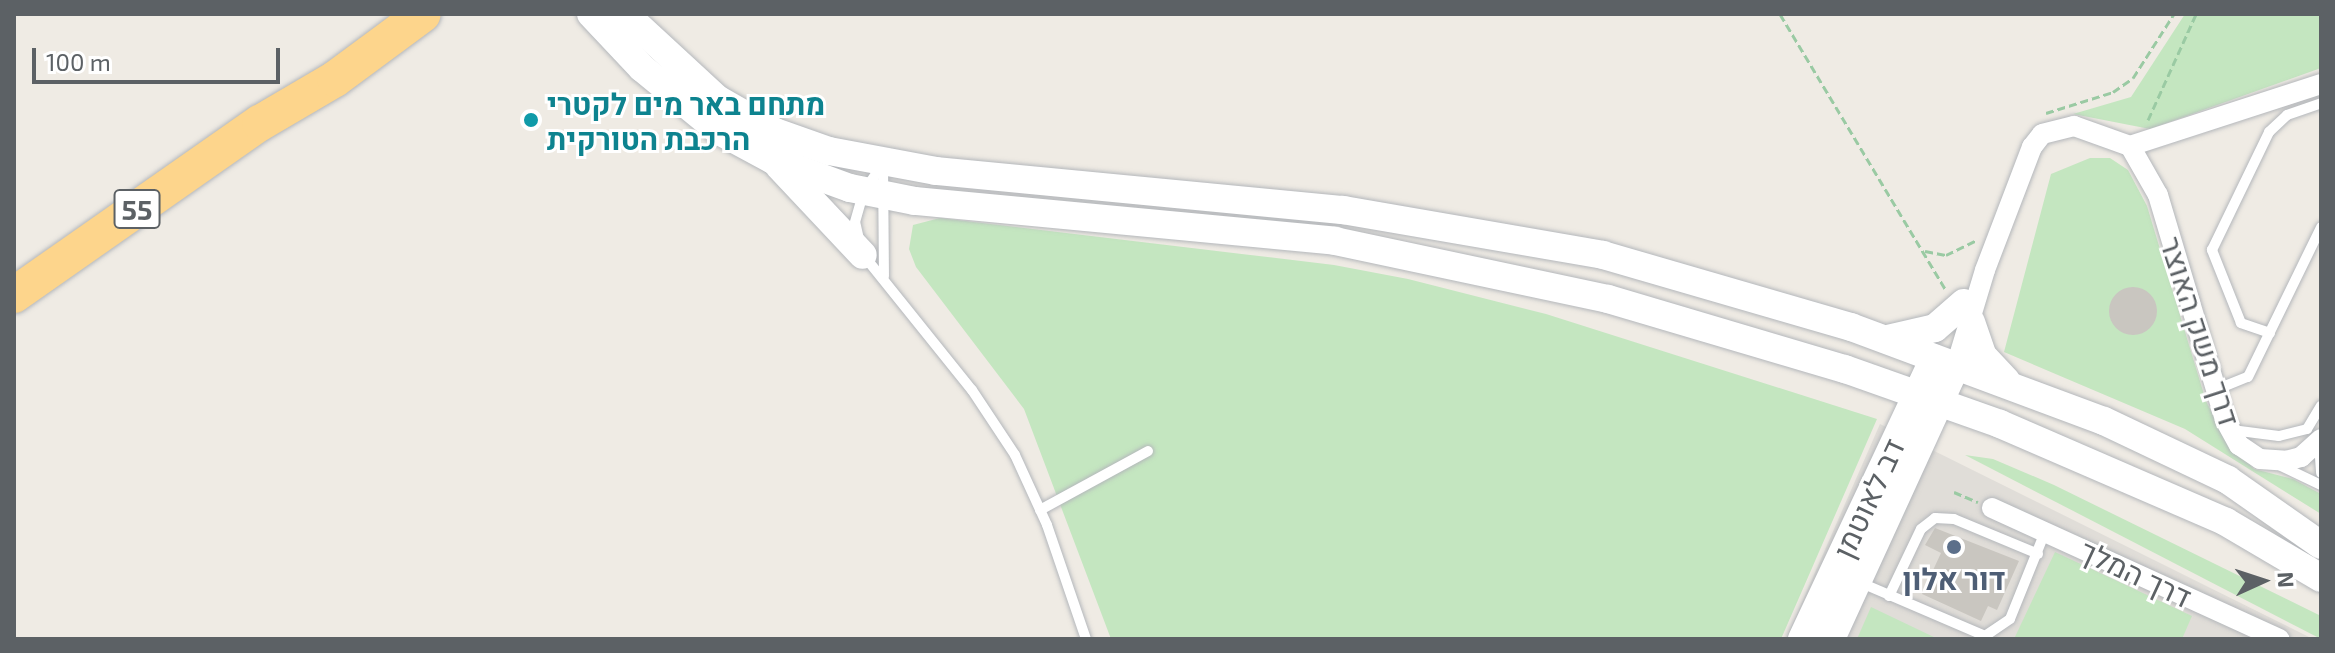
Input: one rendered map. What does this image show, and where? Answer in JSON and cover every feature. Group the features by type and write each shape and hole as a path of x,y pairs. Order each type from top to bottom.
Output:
{"highway":[{"name":"55","path":"260,123 322,62 385,14"},
{"name":"55","path":"14,295 260,123 335,79 423,14"}],"main road":[{"path":"591,14 684,105 773,160 874,193 1351,243 1608,299 1865,376 2000,424 2226,522 2321,578"},
{"path":"625,14 717,99 775,132 883,164 1343,210 1473,230 1603,255 1736,291 1884,339 2104,421 2228,480 2321,545"},
{"path":"773,160 863,255"},
{"path":"1884,339 1924,332 1964,312 1986,360 2013,386"},
{"name":"דב לאוטמן","path":"1802,639 1907,444 1945,362"},
{"path":"1865,376 1887,398 1907,444 1947,430 2000,424"},
{"name":"דב לאוטמן","path":"1831,639 1857,582 1907,444"}],"street":[{"path":"1945,362 1964,312 1985,270 2024,163 2042,134 2074,126 2130,146 2321,84"},
{"path":"2146,174 2158,137"},
{"name":"דרך משק האוצר","path":"2130,146 2158,195 2215,390 2230,430 2249,454 2270,462"},
{"path":"2270,462 2301,457 2320,440"},
{"name":"דרך המלך","path":"1992,508 2280,639"}],"lane":[{"path":"2270,333 2241,323 2212,250 2269,132 2287,115 2321,103"},
{"path":"883,164 874,193 855,222 863,255 884,276 995,422 1040,510 1086,639"},
{"path":"883,164 874,193 884,276"},
{"path":"2215,390 2248,377 2321,227"},
{"path":"2230,430 2279,436 2307,429 2321,406"},
{"path":"2320,440 2321,473"},
{"path":"1040,510 1148,451"},
{"path":"2270,462 2321,485"},
{"path":"1889,596 1921,529 1935,518 1954,519 2038,554"},
{"path":"1857,582 1985,636 2010,619 2045,532"}],"path":[{"path":"1780,14 1964,312"},
{"path":"2130,146 2156,107 2196,14"},
{"path":"1954,492 1992,508"}],"shaded area":[{"path":"1880,424 2313,639 1786,639"}],"green space":[{"path":"2185,14 2321,14 2321,68 2150,129 2073,114 2131,97"},
{"path":"2090,158 2110,158 2128,170 2147,206 2206,401 2224,437 2254,469 2293,479 2321,494 2321,514 2185,429 2004,352 2051,174"},
{"path":"940,218 1334,265 1408,279 1546,314 1877,419 1781,639 1111,639 1024,409 916,267 909,249 913,225"},
{"path":"1965,455 1993,459 2054,485 2321,616 2321,639"},
{"path":"2055,552 2192,616 2182,639 2014,639"},
{"path":"1871,607 1938,639 1857,639"}],"building":[{"path":"2133,287 2150,294 2157,311 2150,328 2133,335 2116,328 2109,311 2116,294"},
{"path":"1935,528 2019,561 1997,610 1988,606 1981,621 1922,594 1941,553 1925,545"}],"place":[{"name":"מתחם באר מים לקטרי הרכבת הטורקית","path":"531,120"},
{"name":"דור אלון","path":"1954,547"}]}
